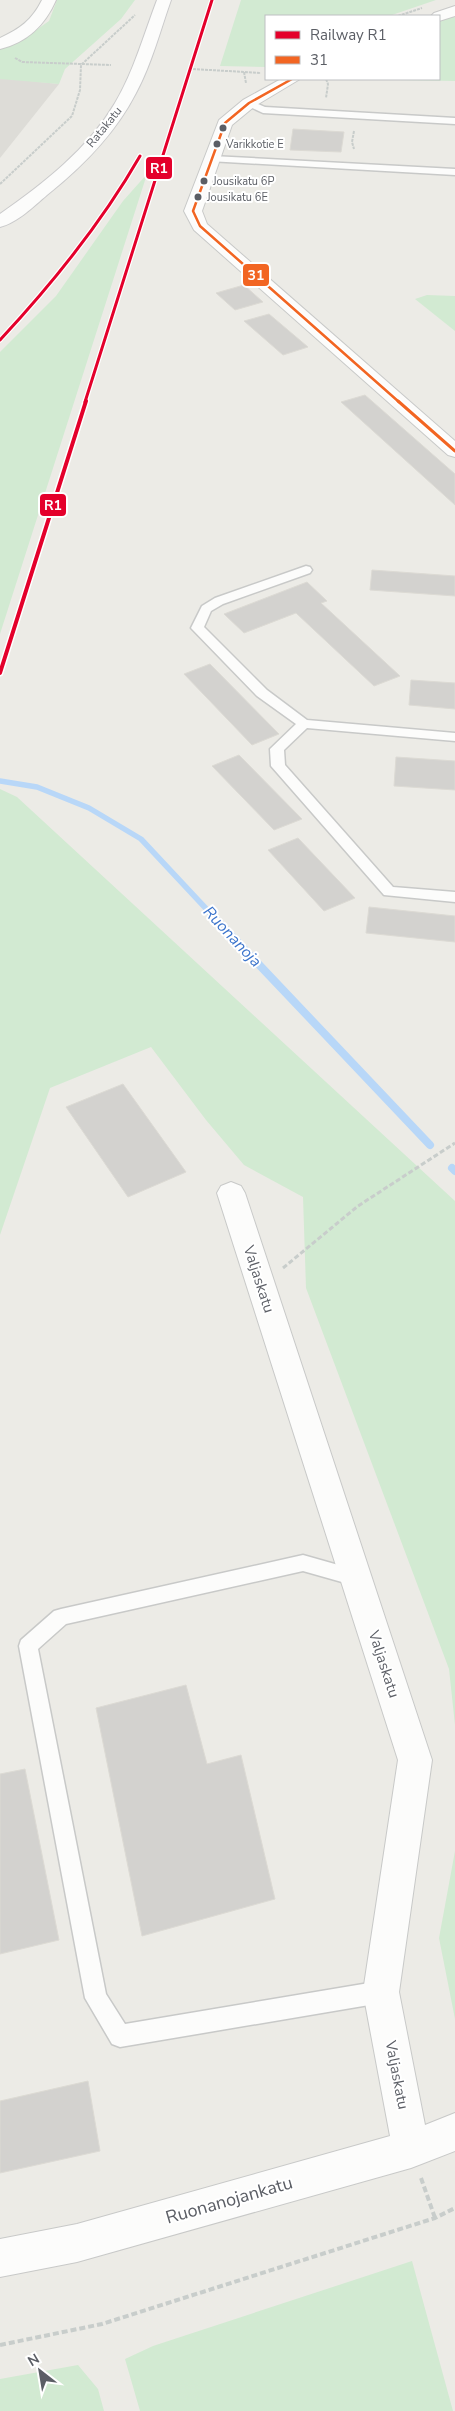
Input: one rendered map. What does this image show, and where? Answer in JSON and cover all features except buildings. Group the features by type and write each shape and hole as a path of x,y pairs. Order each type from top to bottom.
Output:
{"street":[{"path":"0,44 30,30 42,18 49,0"},
{"name":"Ratakatu","path":"0,222 70,166 108,125 123,102 132,82 164,0"},
{"path":"440,16 455,11"},
{"path":"290,80 249,103 225,123 193,211 200,226 455,451"},
{"name":"Valjaskatu","path":"231,1193 415,1760 381,1992 411,2149"},
{"name":"Ruonanojankatu","path":"0,2258 77,2243 411,2149 455,2132"}],"lane":[{"path":"249,103 263,110 455,120"},
{"path":"212,159 455,172"},
{"path":"306,570 219,601 206,609 197,628 262,693 304,724 455,737"},
{"path":"304,724 277,749 278,766 297,788 388,892 455,897"},
{"path":"356,1578 303,1563 61,1617 28,1646 96,1998 120,2036 381,1992"}],"path":[{"path":"0,184 72,116 80,90 82,65 128,23 138,11"},
{"path":"12,57 22,62 111,65"},
{"path":"193,69 265,72"},
{"path":"358,116 352,142 358,167"},
{"path":"261,1286 358,1206 455,1142"},
{"path":"411,2149 435,2218"},
{"path":"0,2345 102,2324 435,2218 455,2208"}],"shaded area":[{"path":"0,79 59,84 0,158"}],"green space":[{"path":"57,0 135,0 121,19 65,69 59,84 0,79 0,49 29,35 49,21"},
{"path":"241,0 436,0 392,15 265,15 265,67 220,66"},
{"path":"455,16 455,81 400,80 440,80 440,21"},
{"path":"147,174 0,634 0,352 56,296 123,201"},
{"path":"427,295 455,296 455,331 415,299"},
{"path":"0,789 17,797 455,1201 455,1725 449,1669 306,1288 303,1197 244,1165 206,1120 151,1047 50,1088 0,1235"},
{"path":"455,1851 455,2019 439,1938"},
{"path":"412,2261 453,2411 140,2411 125,2359 153,2346"},
{"path":"78,2365 98,2389 104,2411 0,2411 0,2379"}],"waterway":[{"name":"Ruonanoja","path":"0,781 37,787 89,808 141,839 212,915"},
{"name":"Ruonanoja","path":"211,914 430,1145"},
{"name":"Ruonanoja","path":"452,1168 455,1171"}],"rail line":[{"name":"R1","path":"0,673 212,0"},
{"name":"R1","path":"0,340 76,253 110,206 140,156"}],"transit line":[{"name":"31","path":"290,80 249,103 225,123 193,211 200,226 455,451"}],"place":[{"name":"Varikkotie E","path":"217,144"},
{"name":"Jousikatu 6P","path":"204,181"},
{"name":"Jousikatu 6E","path":"198,197"}]}
